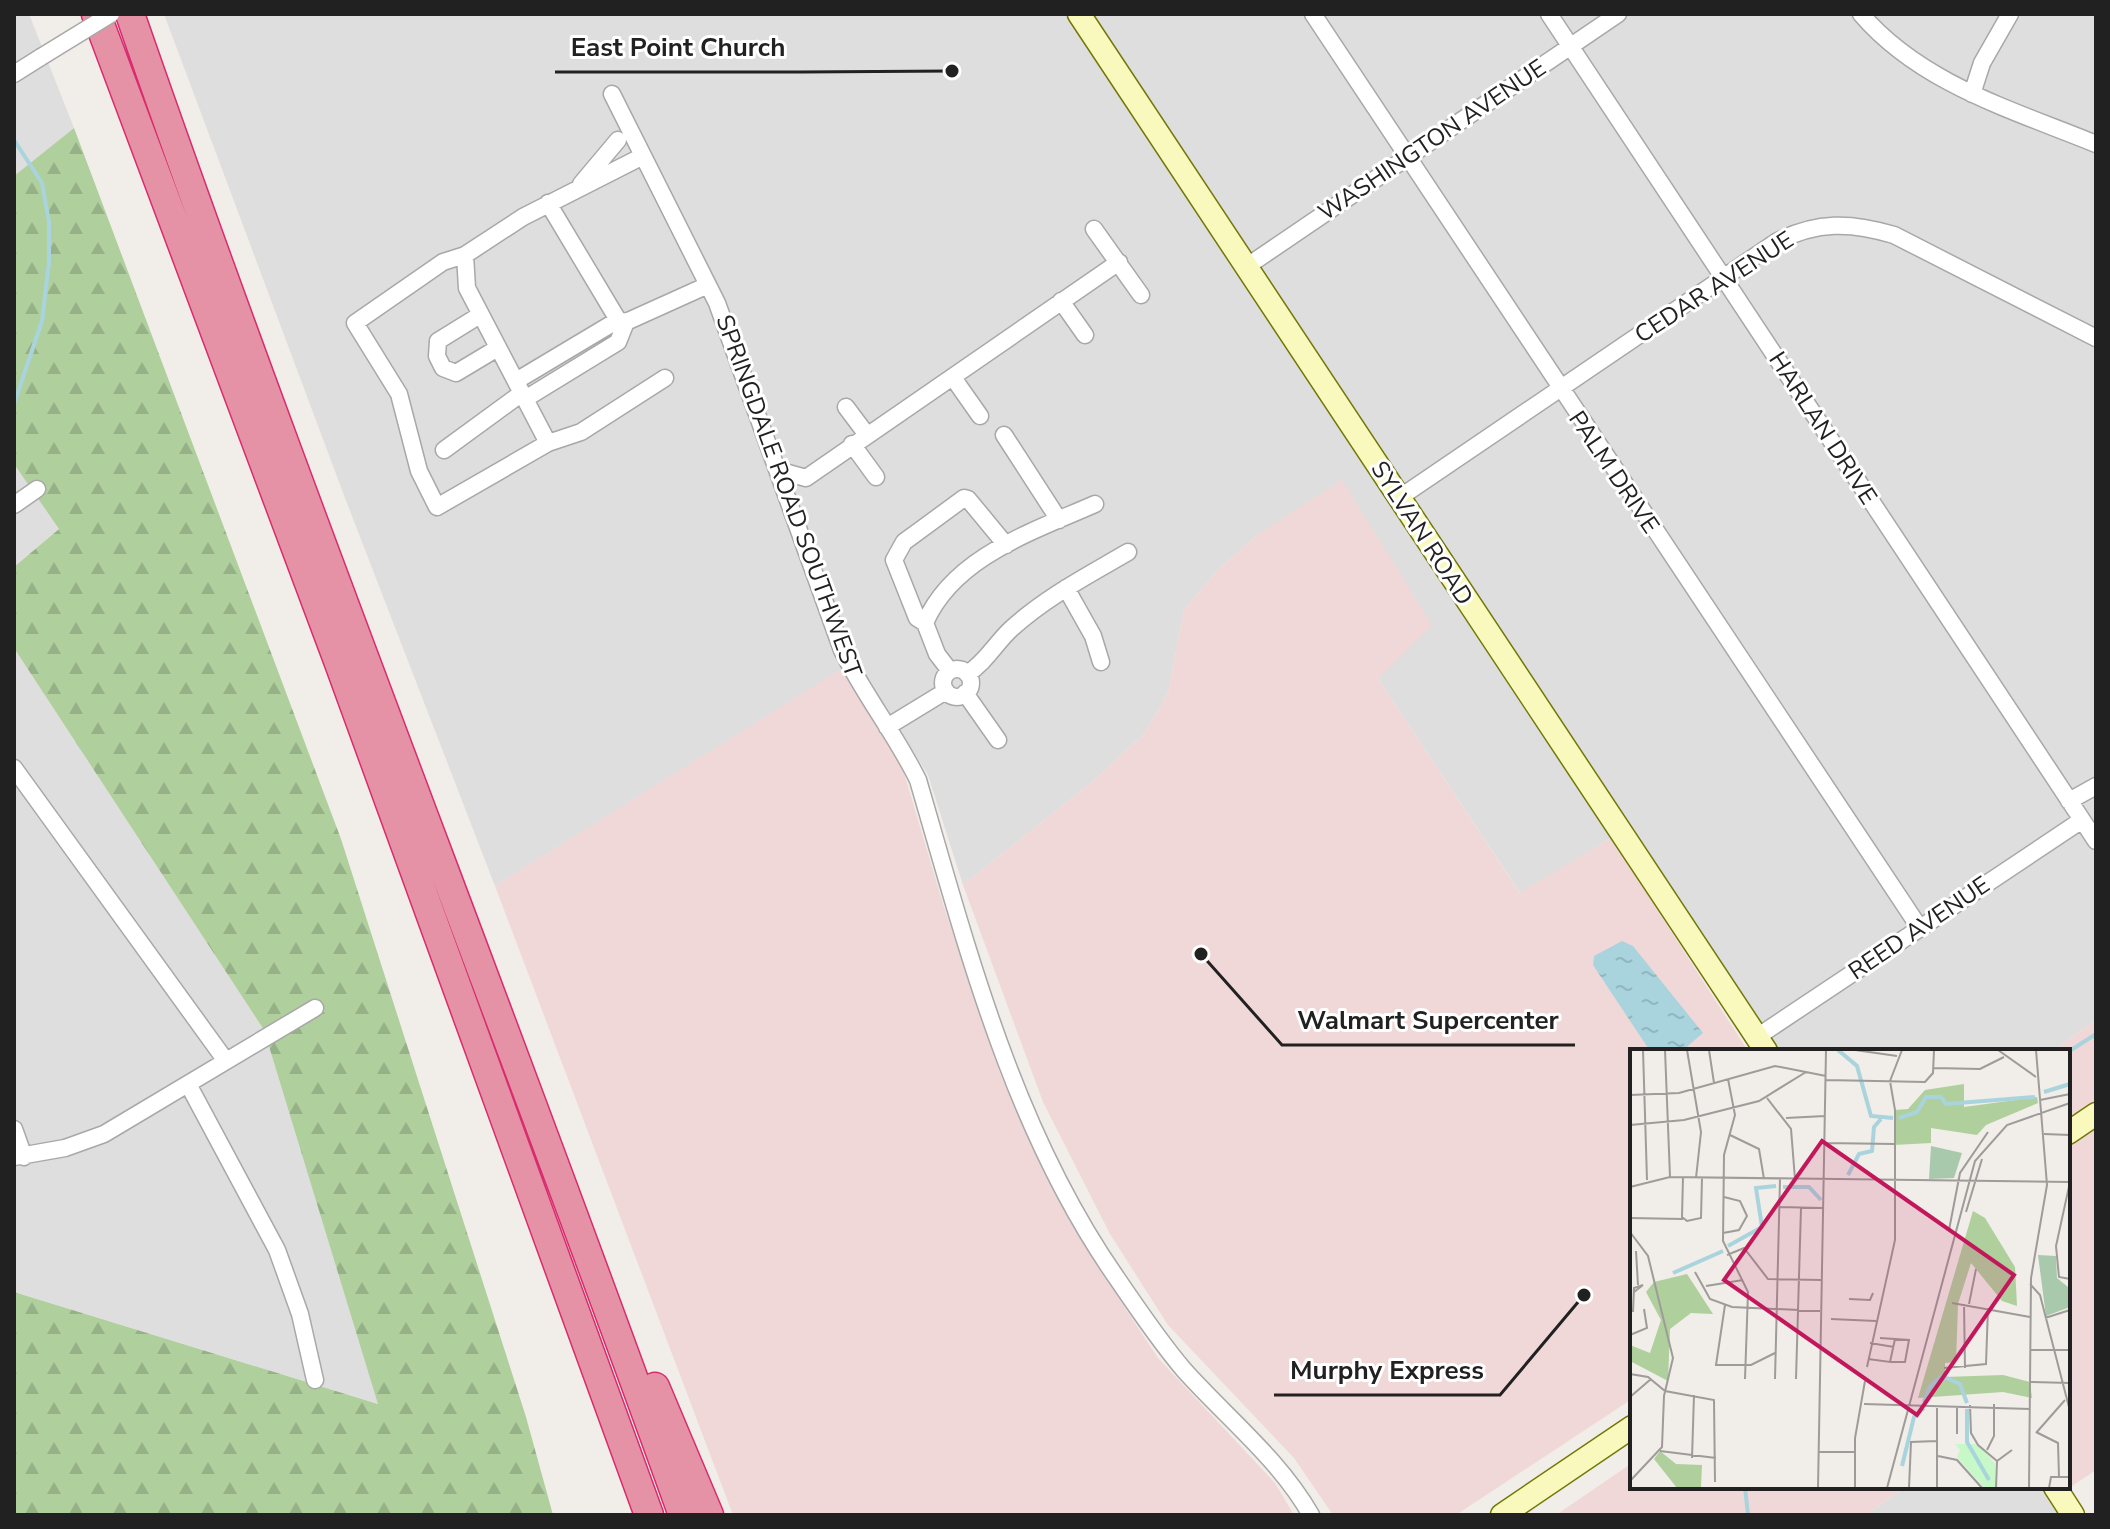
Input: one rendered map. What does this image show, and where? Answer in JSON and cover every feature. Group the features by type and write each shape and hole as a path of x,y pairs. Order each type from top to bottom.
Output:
{"highway":[{"path":"96,14 339,663 649,1515"},
{"path":"130,14 293,474 563,1181 683,1515"},
{"path":"563,1181 709,1515"},
{"path":"616,1422 629,1515"}],"main road":[{"name":"SYLVAN ROAD","path":"1079,14 1761,1044"},
{"path":"2070,1132 2096,1114"},
{"path":"1502,1515 1630,1428"},
{"path":"2056,1489 2073,1515"}],"street":[{"path":"14,74 111,14"},
{"name":"PALM DRIVE","path":"1313,14 1559,389 1919,927"},
{"name":"HARLAN DRIVE","path":"1549,14 2096,841"},
{"name":"WASHINGTON AVENUE","path":"1246,267 1618,14"},
{"path":"1861,14 1877,33 1922,69 1972,94 2096,144"},
{"path":"1972,94 1982,63 2010,14"},
{"name":"SPRINGDALE ROAD SOUTHWEST","path":"612,94 708,285 739,358 784,474 842,650 861,689 918,780 988,1014 1020,1099 1056,1173 1114,1275 1184,1370 1222,1405 1300,1496 1311,1515"},
{"path":"580,185 618,140"},
{"path":"643,156 580,185 465,255 443,262 355,323 399,394 419,471 433,505 442,507 548,443 581,432 665,378"},
{"path":"444,450 521,391 618,342 622,321 548,203"},
{"name":"CEDAR AVENUE","path":"1399,498 1796,231 1827,224 1860,225 1894,235 2096,338"},
{"path":"1094,229 1141,295"},
{"path":"465,255 467,288 496,349 548,443"},
{"path":"784,474 805,462 816,468 954,379 1119,262"},
{"path":"622,321 708,285"},
{"path":"1061,301 1085,335"},
{"path":"480,315 438,341 437,356 443,368 456,373 496,349"},
{"path":"954,379 980,416"},
{"path":"846,407 867,435"},
{"path":"1004,435 1059,520"},
{"path":"852,444 876,477"},
{"path":"14,505 37,489"},
{"path":"965,693 970,682 937,654 925,623 917,618 894,560 904,542 964,498 1006,545"},
{"path":"925,623 934,602 958,578 1006,545 1095,504"},
{"path":"965,693 953,696 946,691 943,683 958,672 981,665 1009,631 1066,588 1128,552"},
{"path":"1066,588 1093,636 1101,662"},
{"path":"887,727 946,691"},
{"path":"965,693 998,740"},
{"path":"14,768 226,1061"},
{"path":"2069,801 2096,786"},
{"name":"REED AVENUE","path":"1761,1044 1919,927 2082,820"},
{"path":"14,1129 19,1157 65,1148 104,1134 315,1008"},
{"path":"188,1084 277,1250 300,1314 315,1380"}],"shaded area":[{"path":"14,14 29,14 74,128 14,176"},
{"path":"164,14 2096,14 2096,1020 2056,1049 1775,1049 1625,829 1521,894 1378,679 1256,536 1218,570 1184,610 1168,693 1144,734 1091,783 963,885 928,775 857,660 495,886 345,498"},
{"path":"14,464 59,529 14,567"},
{"path":"1342,480 1432,625 1378,679 1520,893 1611,838 1747,1049 1630,1049 1630,1400 1456,1515 1333,1515 1294,1458 1168,1325 1110,1234 1043,1102 963,885 1091,783 1144,734 1168,693 1184,610 1218,570 1256,536"},
{"path":"14,648 264,1030 379,1404 14,1292"},
{"path":"843,668 902,766 944,907 1000,1073 1030,1140 1104,1276 1158,1358 1275,1483 1294,1515 733,1515 495,886"},
{"path":"2096,1020 2096,1470 2070,1487 2070,1049 2056,1049"},
{"path":"1630,1464 1630,1489 1902,1489 1866,1515 1556,1515"},
{"path":"1902,1489 2069,1489 2086,1515 1866,1515"}],"green space":[{"path":"74,128 341,839 526,1417 553,1515 14,1515 14,1292 378,1404 264,1030 14,648 14,567 59,529 14,464 14,176"}],"water":[{"path":"1622,941 1633,946 1703,1033 1684,1049 1649,1049 1593,965 1594,956"}],"waterway":[{"path":"14,140 42,183 49,222 49,262 42,321 14,404"},
{"path":"2070,1051 2096,1034"},
{"path":"1745,1489 1748,1515"}],"place":[{"name":"East Point Church","path":"952,71"},
{"name":"Walmart Supercenter","path":"1201,954"},
{"name":"Murphy Express","path":"1584,1295"}]}
